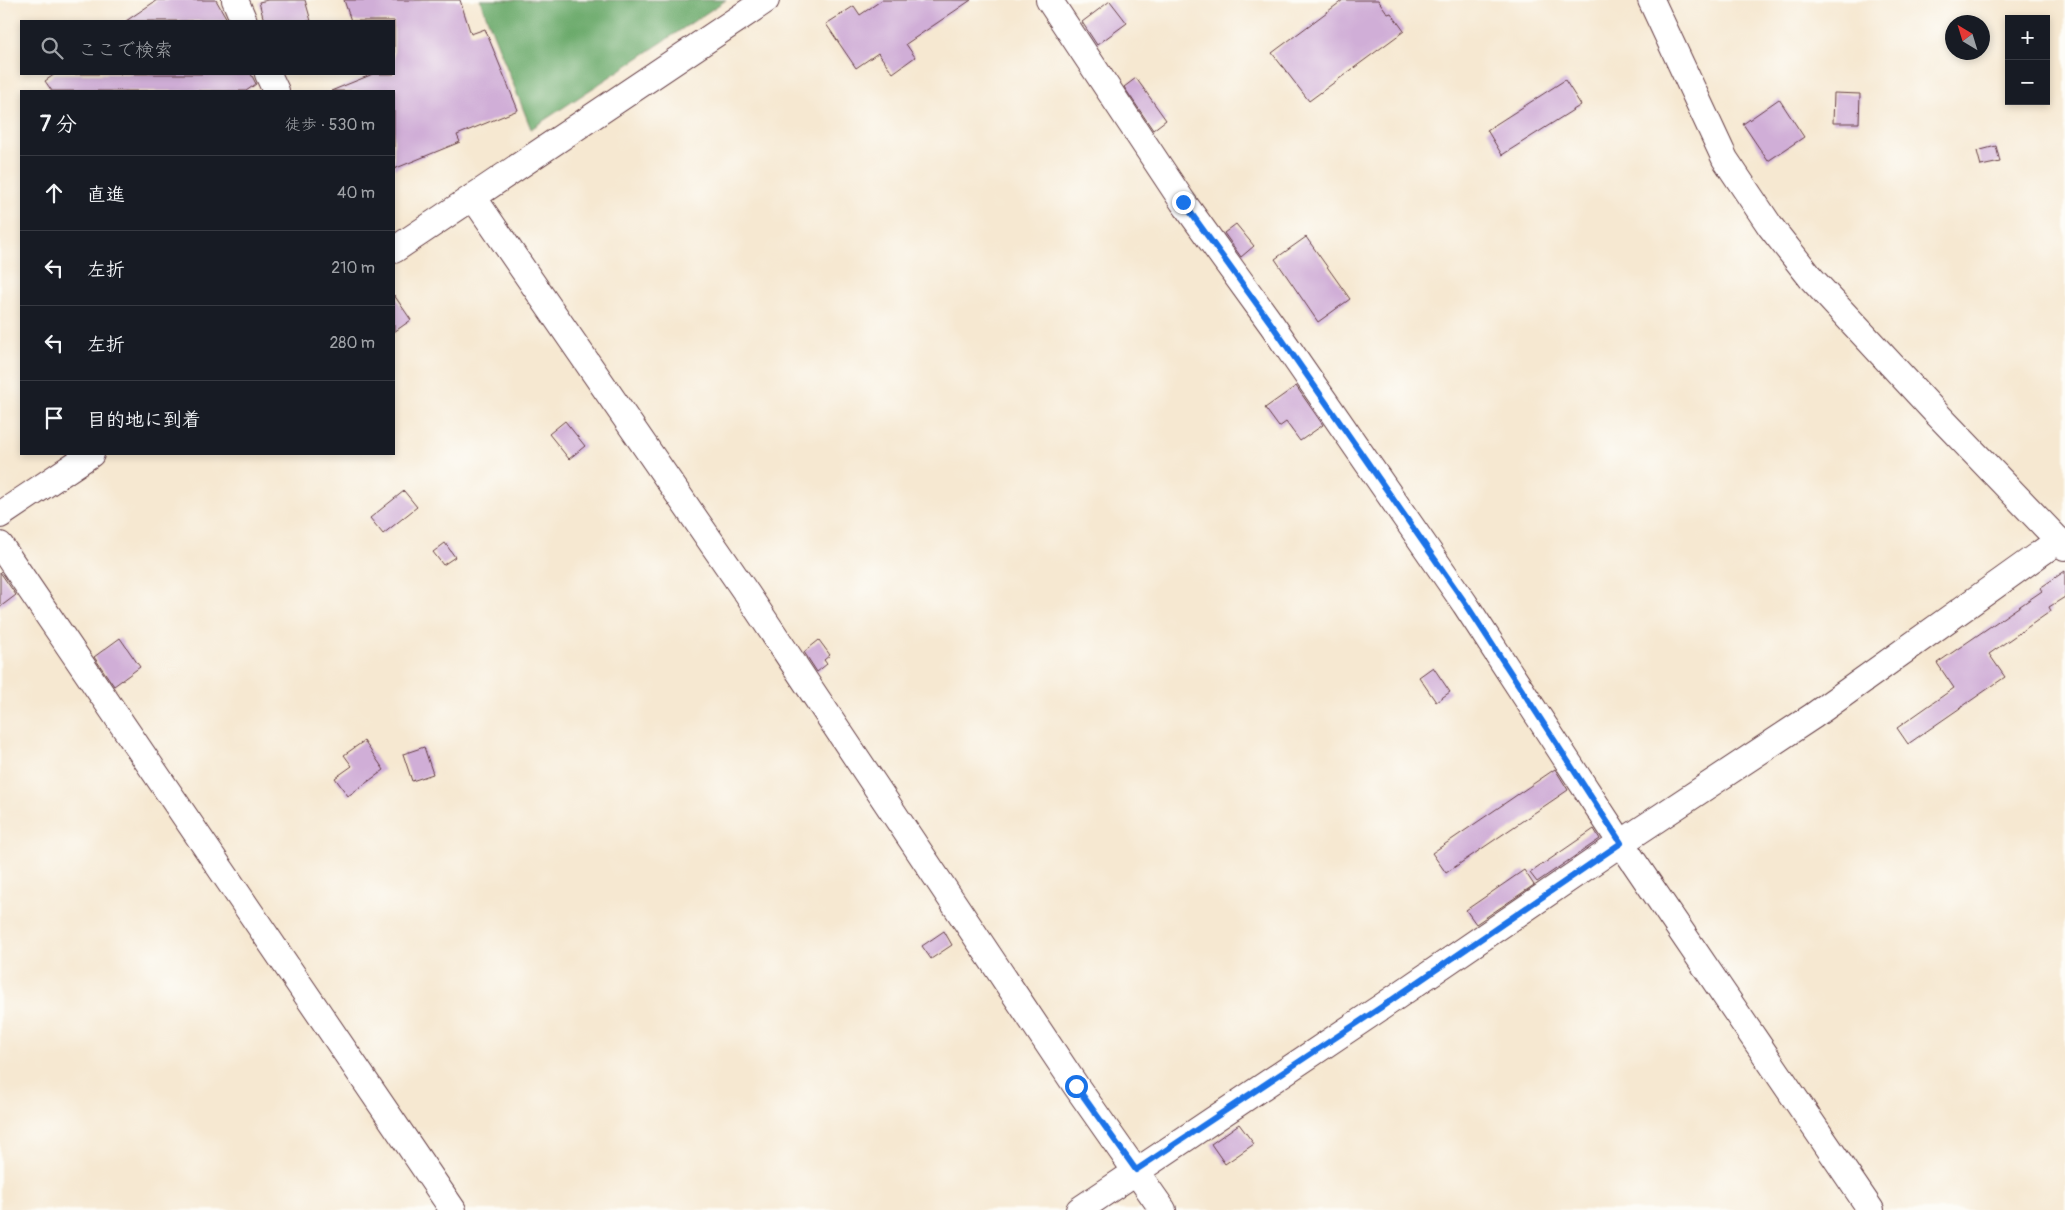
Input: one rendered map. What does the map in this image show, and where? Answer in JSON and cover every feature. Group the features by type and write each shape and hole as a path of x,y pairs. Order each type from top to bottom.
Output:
{"street":[{"path":"235,0 244,20"},
{"path":"395,249 766,0"},
{"path":"1048,0 1183,202 1272,325 1466,604 1621,843 1871,1210"},
{"path":"1079,1210 1621,843 1813,716 2062,544 1811,278 1770,226 1726,158 1651,0"},
{"path":"268,75 276,90"},
{"path":"473,197 748,594 1076,1086 1163,1210"},
{"path":"0,515 90,455"},
{"path":"0,545 453,1210"}],"green space":[{"path":"480,0 726,0 531,129"}],"building":[{"path":"157,0 216,0 227,20 127,20"},
{"path":"268,0 305,0 311,20 264,20 259,2"},
{"path":"344,0 460,0 471,34 485,29 518,110 457,135 460,142 395,169 395,90 333,90 371,75 395,75 395,20 351,20"},
{"path":"882,0 971,0 906,44 915,57 893,73 878,53 856,68 826,24 854,6 860,15"},
{"path":"1343,0 1378,0 1388,14 1391,13 1404,31 1309,101 1272,53"},
{"path":"1110,1 1127,23 1097,45 1082,22"},
{"path":"54,75 252,75 256,84 247,90 51,90 45,81"},
{"path":"1136,78 1166,120 1153,130 1124,87"},
{"path":"1565,80 1581,105 1502,155 1487,130"},
{"path":"1834,93 1860,94 1859,123 1833,123"},
{"path":"1779,99 1804,137 1768,161 1743,124"},
{"path":"1996,146 2000,162 1981,166 1977,151"},
{"path":"1236,224 1254,246 1241,257 1224,233"},
{"path":"1306,237 1350,299 1318,322 1275,259"},
{"path":"395,296 411,320 395,331"},
{"path":"1296,386 1323,425 1300,441 1286,422 1279,427 1265,408"},
{"path":"565,421 585,446 569,459 549,434"},
{"path":"404,491 417,507 383,534 370,518"},
{"path":"445,543 455,557 443,565 433,552"},
{"path":"2065,571 2065,597 2049,607 2051,611 1989,654 2005,677 1908,744 1897,728 1954,688 1937,663 2042,591 2040,588"},
{"path":"0,572 16,595 0,607"},
{"path":"120,638 140,667 114,686 94,657"},
{"path":"819,640 830,655 824,660 827,664 817,672 804,652"},
{"path":"1433,667 1450,692 1436,702 1419,677"},
{"path":"364,741 384,770 348,796 335,778 352,766 344,755"},
{"path":"424,747 433,774 412,781 403,754"},
{"path":"1555,769 1568,790 1446,873 1432,853"},
{"path":"1594,829 1600,839 1537,882 1530,873"},
{"path":"1524,870 1534,885 1476,924 1466,910"},
{"path":"944,931 952,945 931,959 922,946"},
{"path":"1239,1124 1254,1144 1225,1164 1211,1144"}],"route":[{"path":"1076,1086 1136,1170 1380,1008 1621,843 1466,604 1272,325 1183,202"}]}
